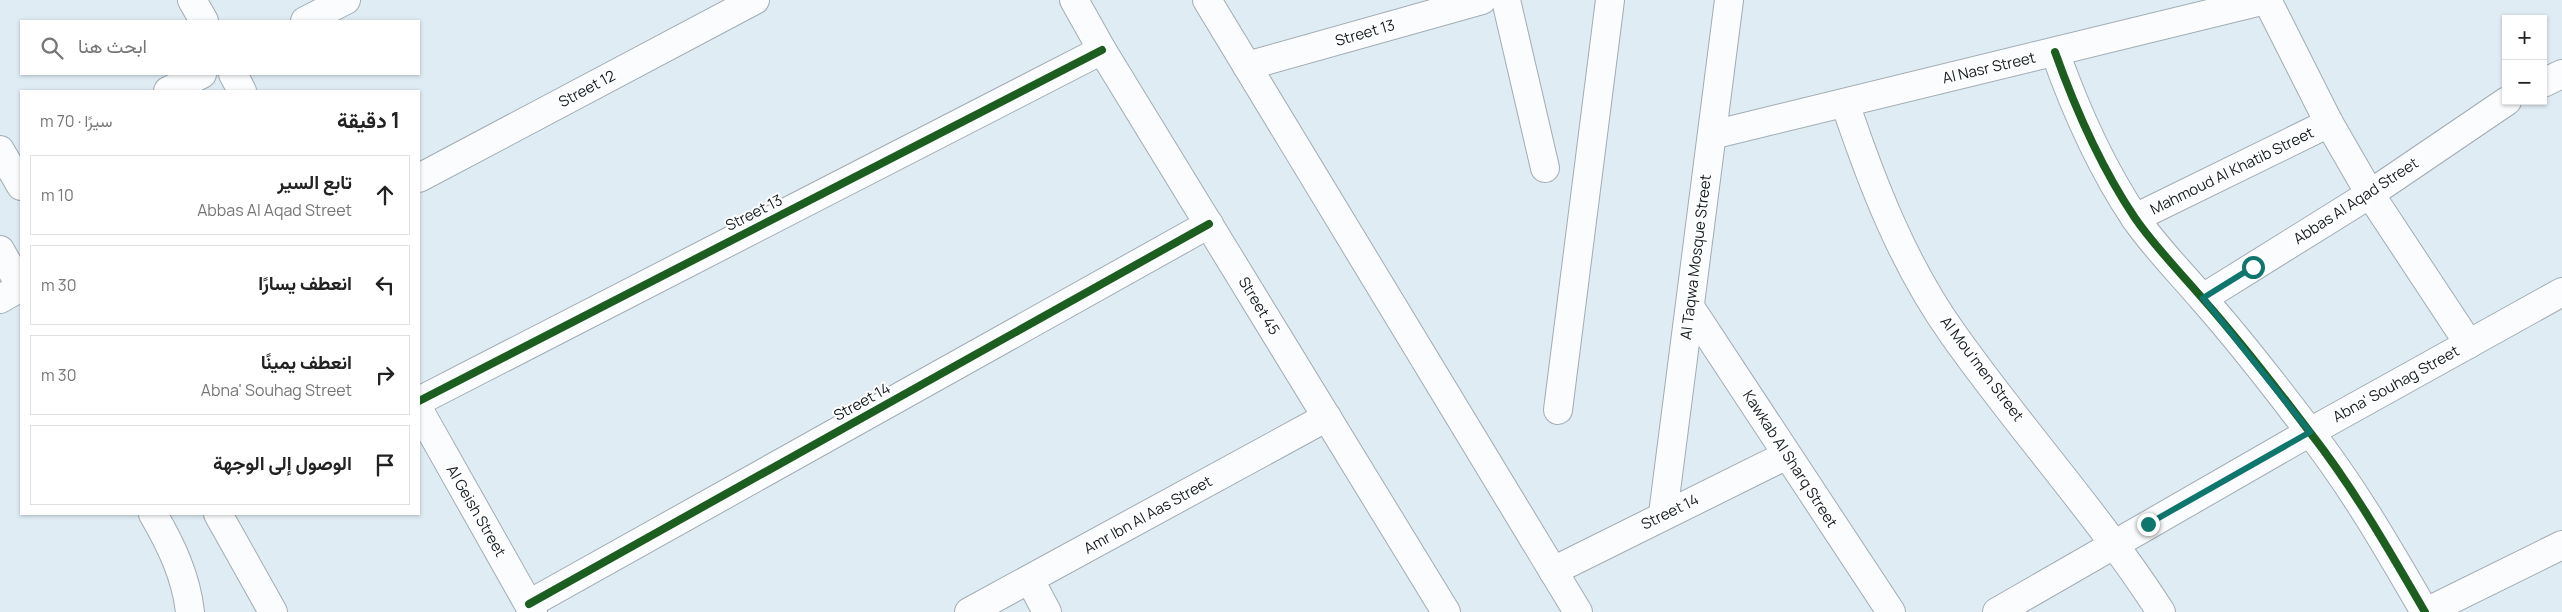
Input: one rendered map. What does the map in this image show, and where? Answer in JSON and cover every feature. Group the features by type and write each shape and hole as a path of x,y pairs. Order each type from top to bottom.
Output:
{"street":[{"path":"192,0 203,20"},
{"path":"306,20 346,0"},
{"name":"Street 12","path":"420,177 755,0"},
{"name":"Street 45","path":"1074,0 1102,50 1327,417 1439,610"},
{"path":"1207,0 1578,612"},
{"name":"Street 13","path":"1247,66 1482,0"},
{"path":"1506,0 1545,168"},
{"path":"1558,410 1610,0"},
{"name":"Al Taqwa Mosque Street","path":"1663,514 1729,0"},
{"path":"2266,0 2329,123 2370,194 2469,344"},
{"name":"Al Nasr Street","path":"1712,135 2055,52 2230,5 2266,0"},
{"name":"Street 13","path":"420,400 1102,50"},
{"path":"2055,52 2076,110 2099,158 2135,218 2167,260 2203,298 2310,432 2370,520 2425,612 2562,545"},
{"path":"2547,81 2562,74"},
{"path":"170,90 200,75"},
{"path":"234,75 241,90"},
{"name":"Al Mou'men Street","path":"1845,102 1872,183 1908,260 1952,333 2116,543 2161,612"},
{"name":"Abbas Al Aqad Street","path":"2203,298 2370,194 2502,104"},
{"name":"Mahmoud Al Khatib Street","path":"2135,218 2329,123"},
{"name":"Street 14","path":"531,608 1209,224"},
{"path":"0,250 20,285"},
{"path":"0,299 20,288"},
{"name":"Abna' Souhag Street","path":"1997,612 2310,432 2562,292"},
{"name":"Kawkab Al Sharq Street","path":"1690,307 1891,612"},
{"name":"Al Geish Street","path":"420,412 531,608"},
{"name":"Amr Ibn Al Aas Street","path":"969,612 1327,417"},
{"name":"Street 14","path":"1553,571 1663,514 1787,455"},
{"path":"154,515 172,547 188,593 190,612"},
{"path":"219,515 273,612"},
{"path":"1030,580 1047,612"}],"cycle path":[{"path":"420,400 1102,50"},
{"path":"2055,52 2071,96 2090,138 2122,198 2135,218 2159,249 2244,347 2325,452 2370,519 2425,612"},
{"path":"529,604 1209,224"}],"route":[{"path":"2148,524 2310,432 2203,298 2253,267"}]}
